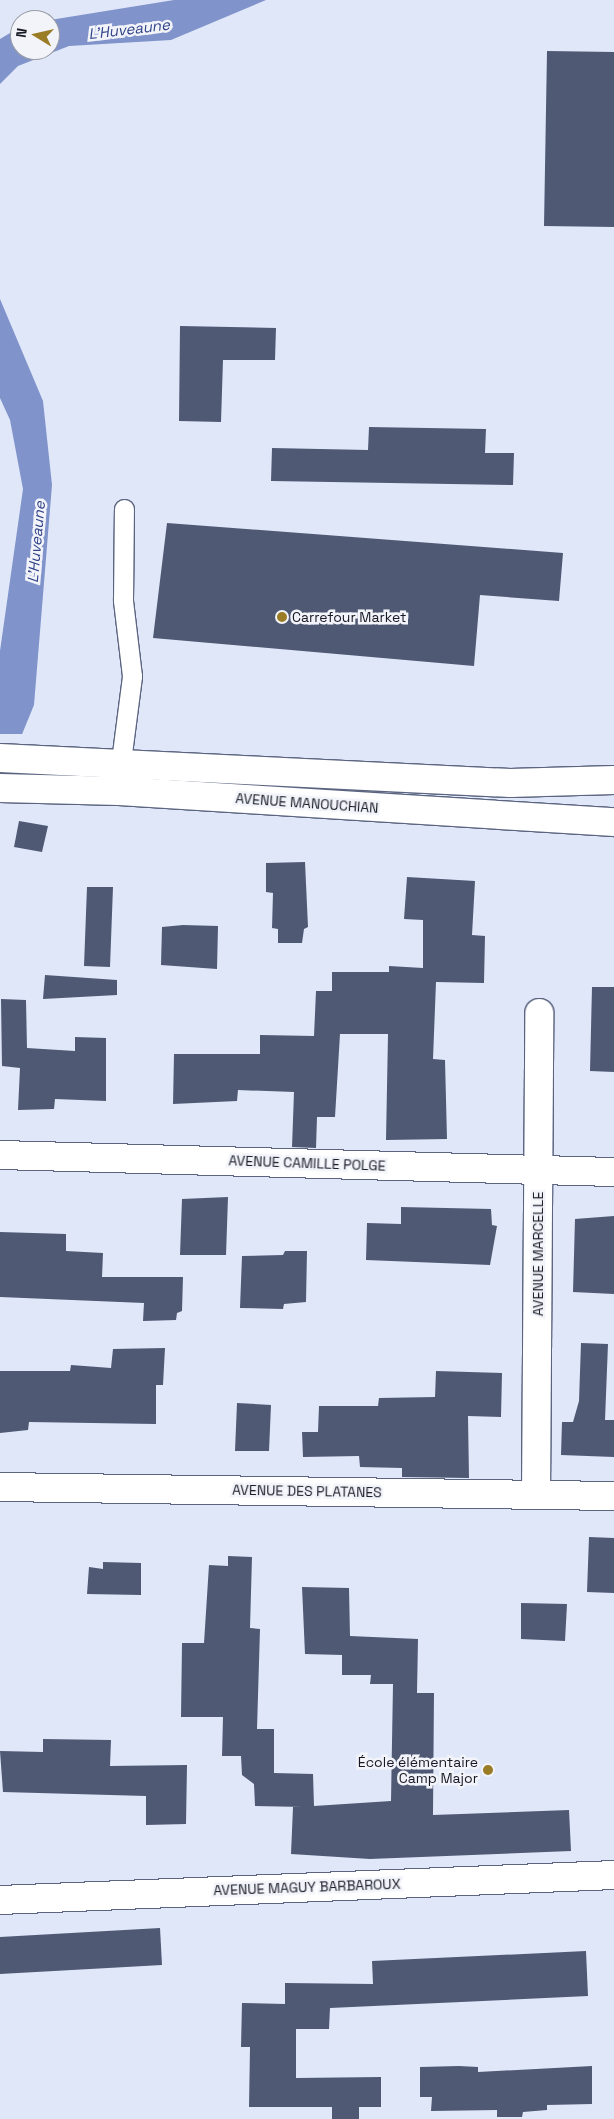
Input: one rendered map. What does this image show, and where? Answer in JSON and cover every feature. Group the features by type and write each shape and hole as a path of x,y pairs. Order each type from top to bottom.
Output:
{"street":[{"path":"0,758 52,757 510,783 614,780"},
{"name":"AVENUE MANOUCHIAN","path":"0,788 45,788 614,822"},
{"name":"AVENUE MARCELLE","path":"536,1495 539,1013"},
{"name":"AVENUE CAMILLE POLGE","path":"0,1155 614,1172"},
{"name":"AVENUE DES PLATANES","path":"0,1487 614,1496"},
{"name":"AVENUE MAGUY BARBAROUX","path":"0,1900 614,1874"}],"lane":[{"path":"121,761 132,676 123,600 124,509"}],"water":[{"name":"L'Huveaune","path":"174,0 266,0 171,40 69,46 60,50 60,18"},
{"path":"10,33 10,60 33,60 18,66 0,84 0,39"},
{"name":"L'Huveaune","path":"0,299 43,401 52,485 34,705 0,788 0,651 23,489 10,420 0,398"}],"pier":[{"path":"0,734 25,734 0,791"}],"building":[{"path":"547,51 614,52 614,227 544,226"},
{"path":"180,326 276,328 275,360 223,360 221,422 179,421"},
{"path":"369,427 486,429 485,453 514,453 513,485 271,481 272,448 368,450"},
{"path":"167,523 563,553 559,601 480,595 474,666 153,638"},
{"path":"19,821 48,826 42,852 14,847"},
{"path":"305,862 308,927 304,929 302,943 278,943 278,929 272,928 273,893 266,892 266,863"},
{"path":"407,877 475,881 472,935 485,936 484,983 436,982 433,1059 445,1060 447,1139 386,1140 388,1034 340,1034 335,1117 317,1117 316,1148 292,1147 294,1092 238,1090 237,1101 173,1104 174,1054 260,1054 260,1035 314,1036 316,991 332,991 332,972 389,972 389,966 423,968 423,920 404,919"},
{"path":"87,887 113,887 110,967 84,966"},
{"path":"183,925 218,926 217,969 161,965 162,927"},
{"path":"45,975 117,980 117,995 43,999"},
{"path":"592,987 614,987 614,1072 590,1071"},
{"path":"1,999 26,1000 27,1048 75,1051 75,1037 106,1038 106,1101 55,1099 54,1109 18,1110 20,1068 2,1066"},
{"path":"228,1197 226,1255 180,1255 182,1199"},
{"path":"401,1207 491,1209 492,1225 497,1226 490,1265 366,1260 367,1223 401,1224"},
{"path":"614,1216 614,1294 573,1292 575,1219"},
{"path":"0,1232 66,1234 66,1251 103,1253 102,1277 183,1277 182,1311 177,1313 176,1320 143,1321 144,1303 0,1297"},
{"path":"285,1251 307,1251 306,1302 284,1304 283,1309 240,1308 242,1256 283,1255"},
{"path":"581,1343 608,1344 605,1420 614,1420 614,1457 561,1455 562,1422 573,1422 579,1401"},
{"path":"165,1348 163,1385 156,1385 156,1424 29,1422 28,1430 0,1433 0,1371 70,1371 71,1365 111,1368 113,1349"},
{"path":"436,1371 502,1373 501,1417 468,1416 469,1478 402,1477 402,1468 360,1467 359,1456 303,1457 302,1432 318,1432 319,1406 378,1406 379,1398 435,1397"},
{"path":"237,1403 271,1405 269,1451 235,1451"},
{"path":"589,1537 614,1538 614,1593 587,1592"},
{"path":"228,1556 252,1557 250,1628 260,1629 257,1729 274,1729 274,1773 313,1774 314,1806 391,1801 393,1684 370,1684 371,1675 342,1675 342,1655 305,1654 302,1587 349,1588 350,1636 418,1639 417,1693 434,1693 433,1815 569,1810 571,1851 370,1859 291,1854 293,1807 303,1807 255,1806 254,1784 242,1775 241,1756 222,1756 223,1717 181,1717 182,1643 204,1643 209,1565 228,1566"},
{"path":"103,1562 141,1563 141,1595 87,1594 89,1567 103,1569"},
{"path":"521,1603 567,1604 565,1641 521,1639"},
{"path":"43,1739 111,1740 110,1766 187,1765 186,1824 146,1825 146,1796 3,1792 0,1751 43,1752"},
{"path":"160,1928 162,1965 0,1974 0,1937"},
{"path":"586,1951 588,1996 330,2008 329,2029 296,2029 296,2078 381,2077 381,2107 359,2107 359,2119 332,2119 332,2107 249,2107 250,2047 241,2047 242,2003 285,2004 285,1983 373,1984 372,1961"},
{"path":"592,2066 592,2104 547,2105 547,2110 523,2112 522,2117 497,2117 497,2110 431,2111 432,2097 420,2097 420,2067 478,2067 478,2072"}],"place":[{"name":"Carrefour Market","path":"282,617"},
{"name":"École élémentaire Camp Major","path":"488,1770"}]}
